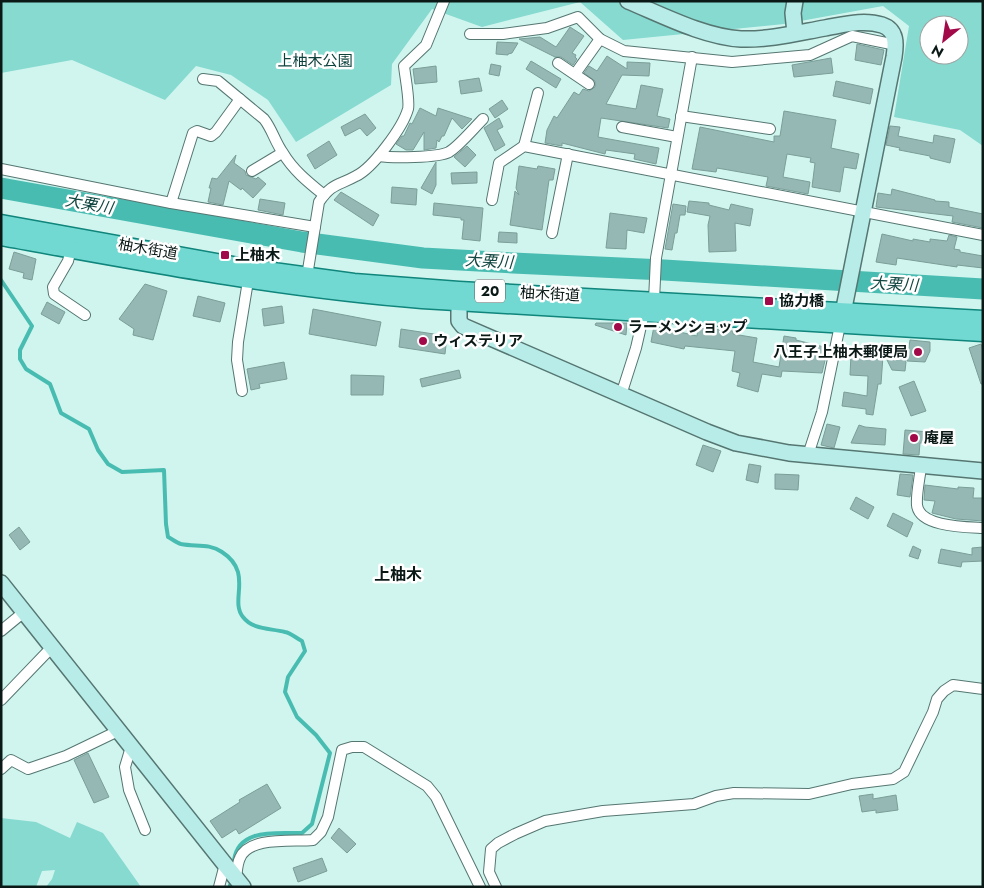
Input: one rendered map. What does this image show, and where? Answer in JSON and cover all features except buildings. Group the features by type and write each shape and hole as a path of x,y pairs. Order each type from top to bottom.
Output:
{"main road":[{"name":"柚木街道","path":"1,223 244,267 459,296"},
{"name":"柚木街道","path":"1,237 248,281 349,294 459,296 842,318 983,333"},
{"name":"柚木街道","path":"842,318 983,319"}],"street":[{"path":"307,276 319,202 336,184 357,176 389,144 408,108 404,66 426,45 444,1"},
{"path":"628,1 691,26 726,37 753,38 859,22 874,23 889,29 895,38 896,45 848,294 822,412 808,455"},
{"path":"795,1 793,13 796,33"},
{"path":"470,34 503,34 547,28 578,17 600,38 624,51 732,62 810,55 852,36 896,45"},
{"path":"574,74 600,38"},
{"path":"621,395 649,307 670,174 692,57"},
{"path":"558,63 589,84"},
{"path":"202,79 218,81 264,119 270,126 282,153 300,176 324,195"},
{"path":"492,200 499,163 524,146 538,93"},
{"path":"171,203 193,133 197,131 211,136 240,99"},
{"path":"680,116 770,129"},
{"path":"379,156 390,158 439,155 448,152 483,119"},
{"path":"622,127 677,137"},
{"path":"524,146 983,235"},
{"path":"252,171 282,153"},
{"path":"552,233 568,154"},
{"path":"1,169 314,229"},
{"path":"72,249 53,287 54,294 85,314"},
{"path":"242,391 238,342 248,281"},
{"path":"459,296 458,321 463,326 725,439 768,450 808,455 983,471"},
{"path":"921,466 917,505 919,513 925,518 955,526 983,528"},
{"path":"1,583 240,882"},
{"path":"1,631 24,612"},
{"path":"1,700 52,647"},
{"path":"496,887 489,872 492,850 498,843 545,821 603,811 694,804 716,796 734,793 809,794 852,784 894,779 904,772 933,712 937,699 944,691 953,685 983,689"},
{"path":"1,769 11,760 28,769 66,756 118,731"},
{"path":"131,747 125,767 129,790 145,830"},
{"path":"240,882 240,857 249,848 267,841 313,840 321,832 328,817 342,750 352,747 364,747 427,786 436,797 480,887"},
{"path":"219,887 225,864"}],"green space":[{"name":"上柚木公園","path":"1,1 983,1 983,146 960,130 894,117 909,26 883,6 784,24 623,40 580,2 482,27 432,9 392,64 391,85 296,142 268,100 231,75 196,66 165,100 72,60 1,73"},
{"path":"1,818 36,822 70,838 77,822 103,833 141,887 46,887 52,879 55,870 42,871 36,887 1,887"}],"waterway":[{"name":"大栗川","path":"1,188 302,242 423,258 983,289"},
{"path":"1,280 32,326 20,350 20,359 26,369 50,384 61,413 89,429 98,450 108,464 122,472 164,470 168,537 181,544 207,546 222,552 232,560 237,569 239,577 238,603 243,617 256,626 291,634 302,641 305,651 288,677 285,692 297,717 316,735 330,753 312,824 302,833 271,833 251,837 237,849 234,860"}],"place":[{"name":"上柚木","path":"225,255"},
{"name":"協力橋","path":"769,301"},
{"name":"ラーメンショップ","path":"618,327"},
{"name":"ウィステリア","path":"423,341"},
{"name":"八王子上柚木郵便局","path":"918,352"},
{"name":"庵屋","path":"914,438"}],"district":[{"name":"上柚木","path":"398,574"}]}
